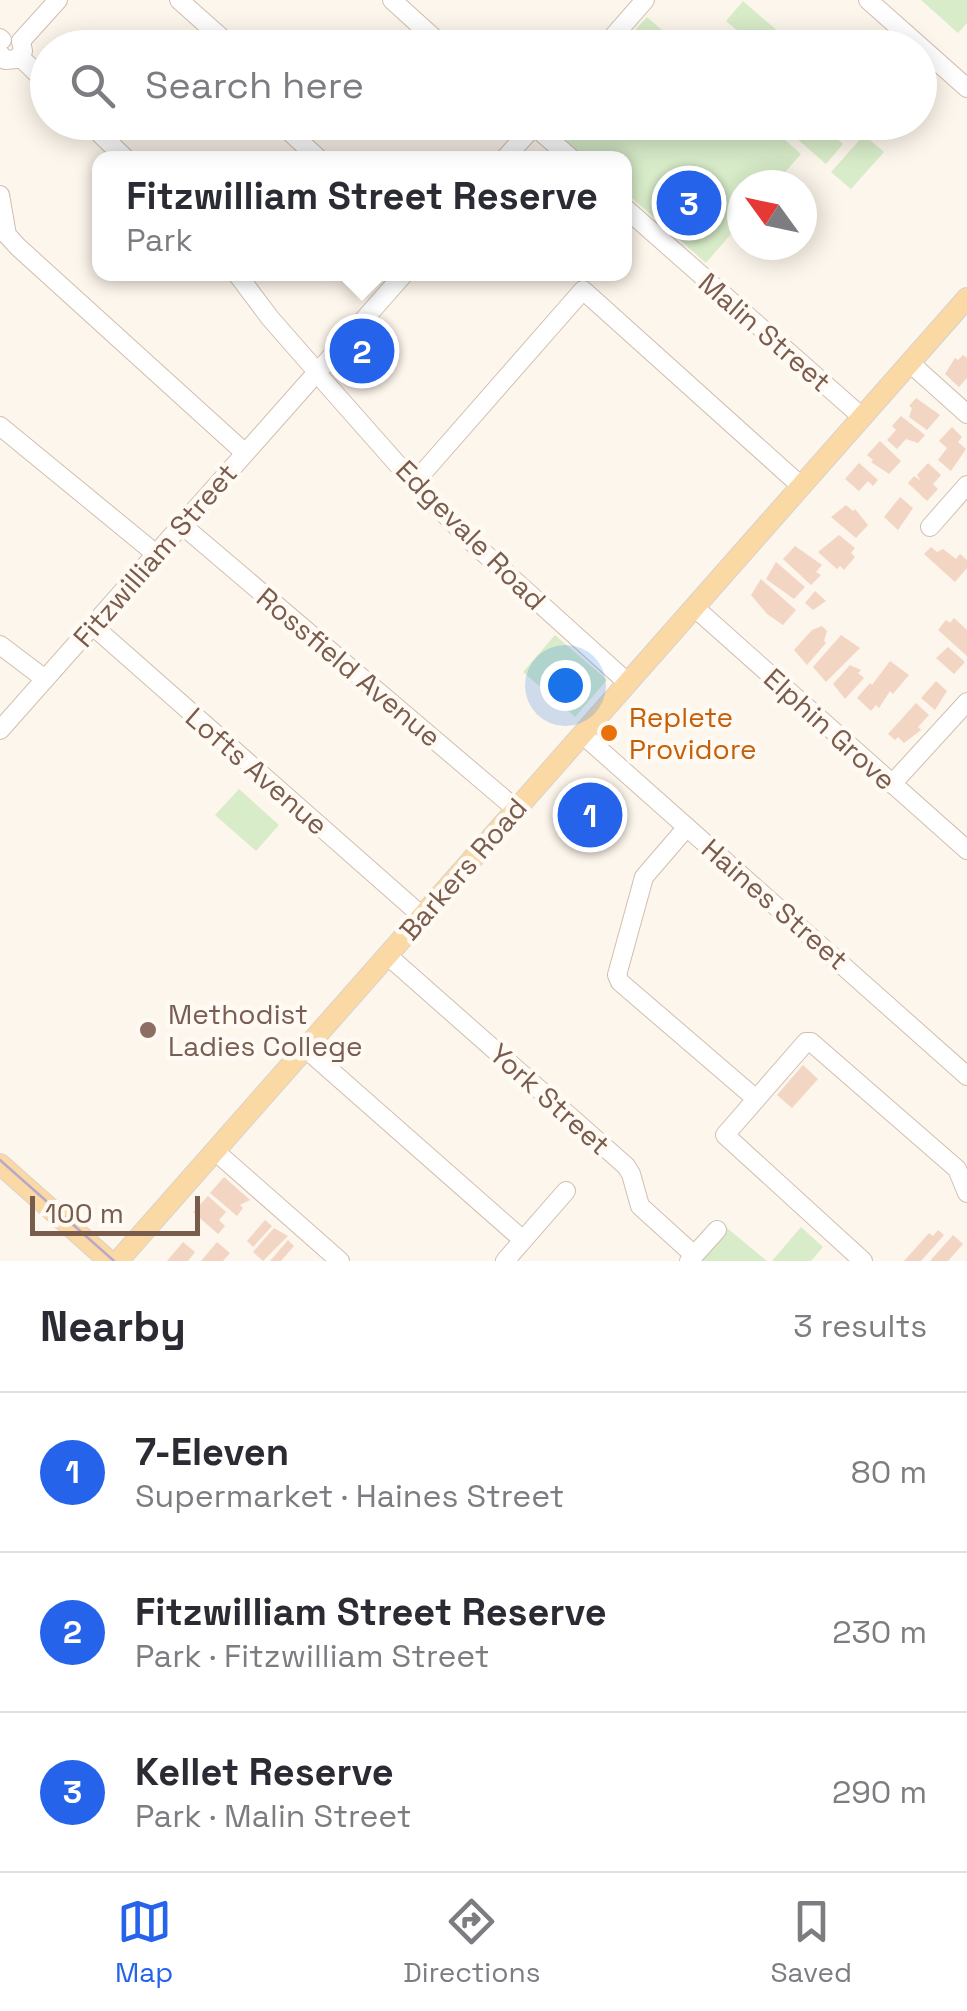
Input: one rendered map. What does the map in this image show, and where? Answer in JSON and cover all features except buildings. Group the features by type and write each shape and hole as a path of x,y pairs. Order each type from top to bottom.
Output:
{"main road":[{"name":"Barkers Road","path":"118,1261 967,298"},
{"path":"0,1164 110,1261"}],"street":[{"path":"30,69 6,49 58,0"},
{"path":"179,0 213,30"},
{"path":"392,0 425,30"},
{"path":"619,30 645,0"},
{"path":"868,0 902,30"},
{"path":"937,61 967,88"},
{"path":"0,195 7,235 18,247 245,453"},
{"name":"Malin Street","path":"632,214 862,417"},
{"name":"Edgevale Road","path":"242,281 414,483 474,544 628,682"},
{"name":"Fitzwilliam Street","path":"0,730 398,281"},
{"path":"414,483 583,290 801,486"},
{"path":"910,363 967,414"},
{"path":"0,426 156,554"},
{"path":"930,527 967,485"},
{"name":"Rossfield Avenue","path":"182,525 516,809"},
{"name":"Elphin Grove","path":"694,607 967,850"},
{"name":"Lofts Avenue","path":"93,626 422,916"},
{"path":"5,649 42,683"},
{"path":"892,784 967,702"},
{"name":"Haines Street","path":"582,734 967,1076"},
{"path":"687,827 644,877 617,975 620,982 755,1098"},
{"name":"York Street","path":"387,955 626,1166 632,1174 640,1206 691,1258"},
{"path":"863,1261 726,1135 806,1042 811,1042 957,1168 967,1192"},
{"path":"305,1048 523,1240"},
{"path":"215,1151 340,1261"},
{"path":"505,1261 566,1191"},
{"path":"691,1258 717,1230"}],"green space":[{"path":"921,0 967,0 967,23 958,33"},
{"path":"743,1 776,30 736,30 726,21"},
{"path":"647,17 662,30 635,30"},
{"path":"563,140 785,140 801,154 787,170 727,170 727,238 706,263 632,198 632,151 577,151"},
{"path":"798,140 838,140 843,144 826,164"},
{"path":"860,140 870,140 884,152 851,189 831,172"},
{"path":"374,323 389,336 346,385 335,367"},
{"path":"555,635 607,680 575,717 523,672"},
{"path":"239,789 279,825 256,851 215,815"},
{"path":"801,1227 823,1247 811,1261 772,1261"},
{"path":"727,1228 767,1261 697,1261"}],"tram line":[{"path":"0,1160 114,1261"}],"place":[{"name":"Kellet Reserve","path":"689,203"},
{"name":"Fitzwilliam Street Reserve","path":"362,351"},
{"name":"Replete Providore","path":"609,733"},
{"name":"7-Eleven","path":"590,815"},
{"name":"Methodist Ladies College","path":"148,1030"}]}
